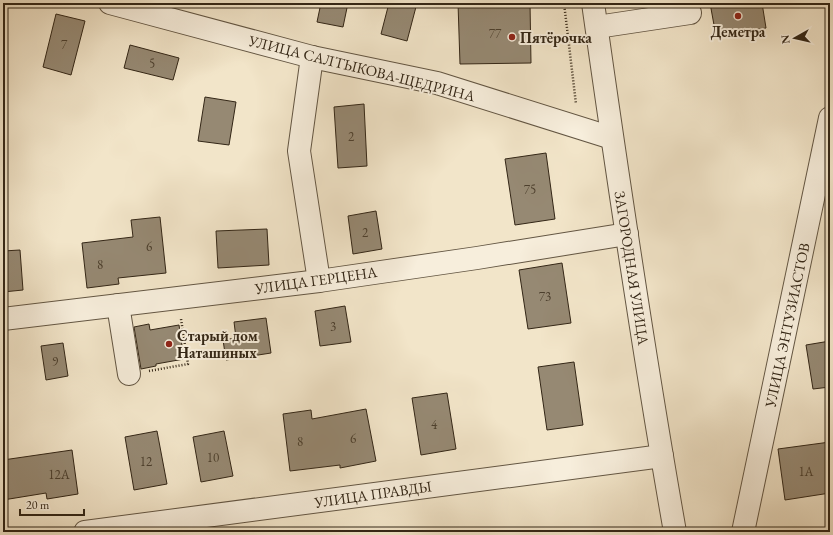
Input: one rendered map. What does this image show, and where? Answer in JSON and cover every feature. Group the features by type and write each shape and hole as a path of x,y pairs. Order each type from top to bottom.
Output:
{"street":[{"name":"УЛИЦА САЛТЫКОВА-ЩЕДРИНА","path":"110,3 312,57 437,83 612,138"},
{"name":"ЗАГОРОДНАЯ УЛИЦА","path":"593,3 612,138 675,532"},
{"path":"597,27 690,13"},
{"path":"312,57 299,151 319,281"},
{"name":"УЛИЦА ЭНТУЗИАСТОВ","path":"743,532 830,118"},
{"name":"УЛИЦА ГЕРЦЕНА","path":"3,319 319,281 627,234"},
{"path":"118,305 129,374"},
{"name":"УЛИЦА ПРАВДЫ","path":"85,532 662,456"}],"path":[{"path":"564,3 579,128"},
{"path":"129,374 188,364 181,317"}],"building":[{"path":"321,3 348,3 343,27 317,22"},
{"path":"389,3 417,3 407,41 381,34"},
{"path":"458,3 530,3 531,63 460,64"},
{"name":"Деметра","path":"710,3 762,3 766,28 716,36"},
{"path":"56,14 85,21 71,75 43,67"},
{"path":"130,45 179,58 173,80 124,68"},
{"path":"205,97 236,102 229,145 198,141"},
{"path":"364,104 367,166 338,168 334,107"},
{"path":"546,153 555,219 515,225 505,159"},
{"path":"376,211 382,249 353,254 348,216"},
{"path":"160,217 166,273 118,278 119,284 87,288 82,243 133,237 131,220"},
{"path":"267,229 269,265 218,268 216,231"},
{"path":"20,250 23,290 3,292 3,251"},
{"path":"562,263 571,323 528,329 519,270"},
{"path":"345,306 351,342 320,346 315,311"},
{"path":"266,318 271,353 226,360 223,340 236,338 234,322"},
{"path":"149,324 150,330 179,325 184,359 156,364 156,366 141,369 134,327"},
{"path":"830,341 830,387 813,389 806,345"},
{"path":"63,343 68,376 46,380 41,346"},
{"path":"574,362 583,425 547,430 538,367"},
{"path":"447,393 456,449 421,455 412,398"},
{"path":"366,409 376,461 340,468 340,465 290,471 283,414 311,410 312,419"},
{"path":"157,431 167,484 134,490 125,437"},
{"path":"224,431 233,476 201,482 193,437"},
{"path":"830,442 830,493 785,500 778,449"},
{"path":"72,450 78,494 47,499 46,493 3,500 3,460"}],"place":[{"name":"Деметра","path":"738,16"},
{"name":"Пятёрочка","path":"512,37"},
{"name":"Старый дом Наташиных","path":"169,344"}]}
